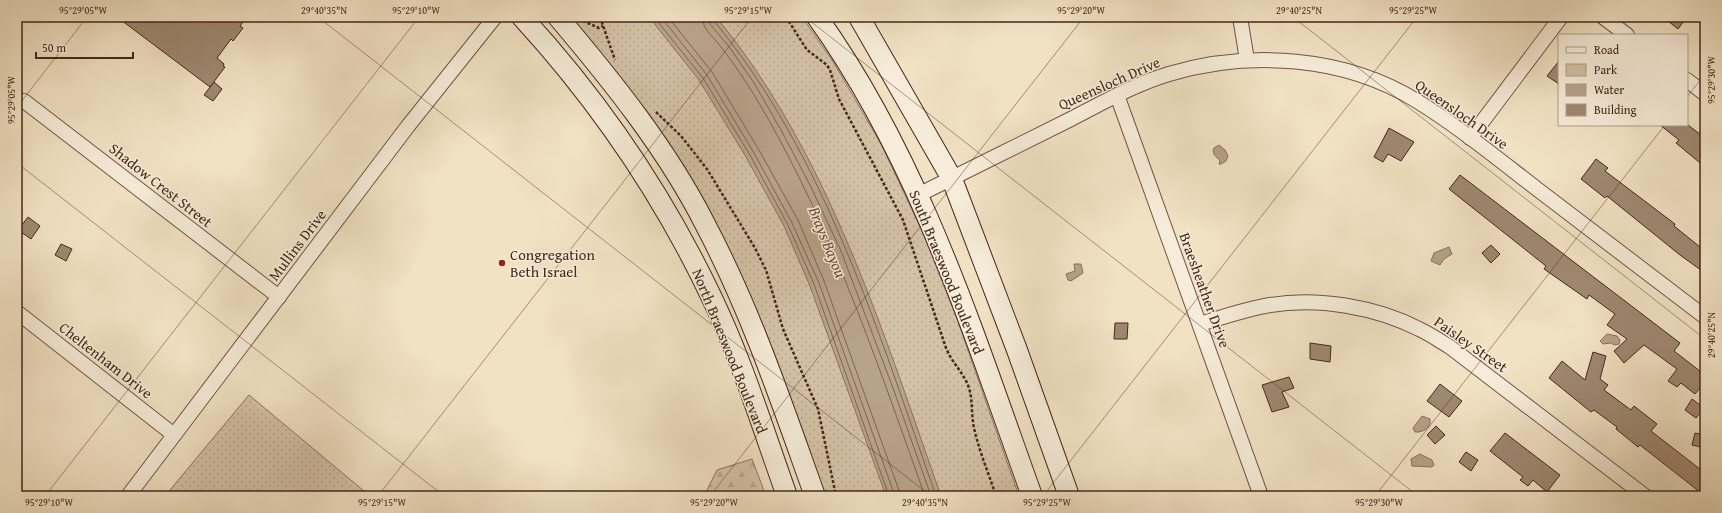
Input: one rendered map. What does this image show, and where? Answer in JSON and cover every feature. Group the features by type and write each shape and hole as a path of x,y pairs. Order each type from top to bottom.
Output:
{"main road":[{"name":"North Braeswood Boulevard","path":"522,17 560,58 605,116 641,168 677,229 712,297 747,383 788,496"},
{"name":"South Braeswood Boulevard","path":"817,17 869,99 934,229 1032,496"},
{"path":"859,17 872,36 952,179 1017,350 1068,496"},
{"name":"North Braeswood Boulevard","path":"567,18 629,105 705,222 754,327 815,496"},
{"path":"762,425 787,417"}],"street":[{"name":"Mullins Drive","path":"128,496 408,126 495,17"},
{"path":"1240,17 1247,60"},
{"path":"1470,138 1561,17"},
{"path":"1603,17 1626,34"},
{"name":"Queensloch Drive","path":"918,196 1117,95 1167,74 1199,66 1247,60 1291,61 1329,66 1374,79 1416,100 1470,138 1705,317"},
{"path":"1688,81 1705,94"},
{"name":"Braesheather Drive","path":"1117,95 1261,496"},
{"name":"Shadow Crest Street","path":"24,101 279,297"},
{"name":"Paisley Street","path":"1200,324 1248,310 1272,305 1304,303 1330,304 1362,309 1419,328 1450,347 1645,496"},
{"name":"Cheltenham Drive","path":"17,312 174,435"}],"path":[{"path":"786,17 807,50 827,65 830,70 839,99 903,220 951,361 964,377 969,387 972,400 974,428 996,496"},
{"path":"567,18 594,26 603,26"}],"green space":[{"path":"569,17 802,17 834,63 881,144 922,231 957,319 1019,496 821,496 758,321"},
{"path":"249,395 370,496 165,496"},
{"path":"752,459 766,496 704,496 717,470"}],"water":[{"name":"Brays Bayou","path":"649,17 716,17 755,70 790,126 821,185 849,246 874,308 941,496 886,496 810,286 784,226 746,157 699,80"},
{"path":"1219,145 1225,150 1228,156 1226,161 1221,164 1219,164 1220,161 1213,152 1214,148"},
{"path":"1449,247 1452,254 1444,259 1440,265 1431,261 1434,253"},
{"path":"1074,264 1081,264 1083,273 1071,281 1068,280 1066,274 1075,271"},
{"path":"1607,334 1617,336 1620,340 1619,344 1603,344 1600,341"},
{"path":"1422,416 1430,419 1430,425 1424,430 1415,432 1413,428"},
{"path":"1420,454 1432,460 1434,465 1432,467 1412,466 1411,459"}],"building":[{"path":"117,17 247,17 240,26 243,28 233,41 231,39 217,58 224,64 223,66 225,67 210,87"},
{"path":"1663,17 1687,17 1678,29"},
{"path":"1558,62 1558,83 1547,76"},
{"path":"214,82 222,89 213,101 204,95"},
{"path":"1688,125 1705,138 1705,167 1676,143 1679,140 1661,126"},
{"path":"1389,128 1414,142 1401,161 1388,154 1383,162 1374,157"},
{"path":"1596,159 1608,168 1605,171 1675,224 1674,226 1705,251 1705,273 1680,255 1607,196 1605,198 1581,179"},
{"path":"1460,175 1680,343 1674,351 1705,375 1705,382 1695,394 1681,383 1677,387 1668,381 1677,369 1644,345 1624,363 1614,351 1627,339 1607,325 1615,314 1589,295 1587,299 1544,269 1546,266 1449,189"},
{"path":"28,217 40,226 31,239 18,230"},
{"path":"61,244 72,249 66,261 55,255"},
{"path":"1491,245 1500,254 1491,263 1482,253"},
{"path":"1115,323 1128,323 1127,339 1114,339"},
{"path":"1310,343 1331,346 1330,362 1310,359"},
{"path":"1593,352 1606,356 1600,379 1608,385 1604,390 1631,410 1634,406 1657,424 1651,431 1705,473 1705,496 1640,445 1638,447 1616,429 1617,427 1594,410 1591,412 1549,378 1562,361 1585,380"},
{"path":"1289,377 1294,388 1282,392 1289,407 1272,412 1262,385"},
{"path":"1440,384 1462,401 1449,417 1427,401"},
{"path":"1692,399 1704,408 1696,418 1685,410"},
{"path":"1436,426 1445,435 1435,444 1427,435"},
{"path":"1505,433 1560,475 1547,492 1533,480 1528,486 1520,480 1523,477 1490,451"},
{"path":"1695,433 1705,435 1705,448 1692,445"},
{"path":"1466,452 1478,460 1471,471 1459,462"}],"place":[{"name":"Congregation Beth Israel","path":"502,263"}]}
